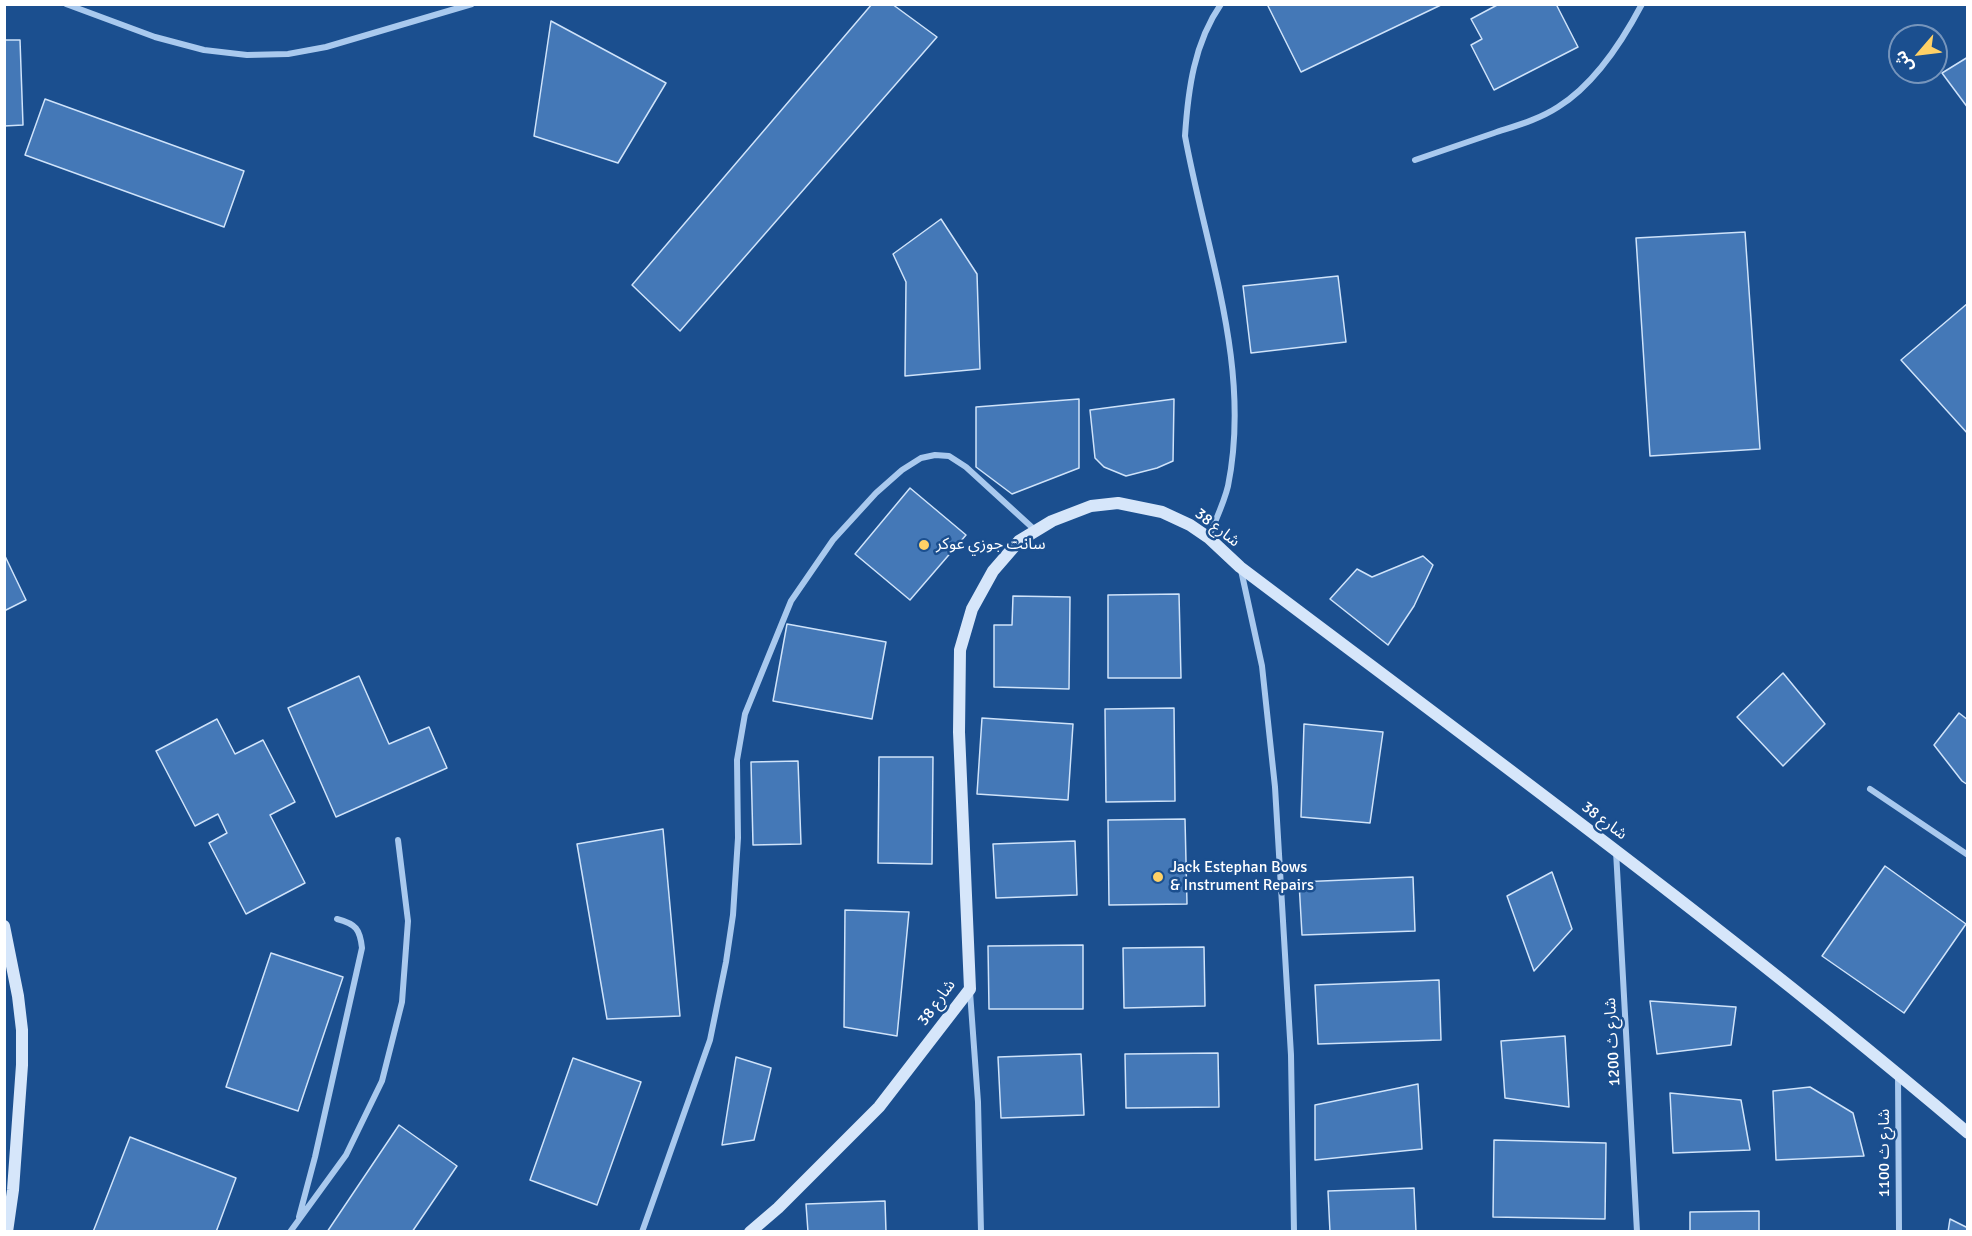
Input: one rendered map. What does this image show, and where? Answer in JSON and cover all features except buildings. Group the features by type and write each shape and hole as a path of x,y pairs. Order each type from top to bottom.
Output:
{"street":[{"path":"66,4 155,38 204,50 247,55 288,54 326,48 472,4"},
{"path":"1209,538 1227,488 1232,453 1234,401 1231,351 1185,136 1187,102 1195,61 1210,20 1221,4"},
{"path":"1415,160 1533,120 1558,107 1583,87 1610,56 1642,4"},
{"path":"642,1232 710,1040 733,915 738,838 737,760 745,714 791,601 833,540 884,485 921,458 935,455 949,456 966,467 1036,531"},
{"name":"شارع 38","path":"750,1232 778,1208 879,1107 970,989 959,732 960,650 972,609 993,571 1020,541 1052,520 1091,506 1118,503 1162,512 1190,525 1209,538 1240,567 1616,850 1898,1074 1968,1133"},
{"path":"1240,567 1262,666 1275,787 1291,1055 1294,1232"},
{"path":"1870,789 1968,855"},
{"path":"290,1232 346,1155 382,1081 402,1002 408,921 398,840"},
{"name":"شارع ث 1200","path":"1616,850 1637,1232"},
{"path":"298,1220 315,1157 362,948 361,934 351,922 337,919"},
{"path":"4,926 18,996 22,1030 22,1065 13,1190 7,1232"},
{"path":"970,989 978,1102 981,1232"},
{"name":"شارع ث 1100","path":"1898,1074 1899,1232"}],"place":[{"name":"سانت جوزي عوكر","path":"924,545"},
{"name":"Jack Estephan Bows & Instrument Repairs","path":"1158,877"}]}
